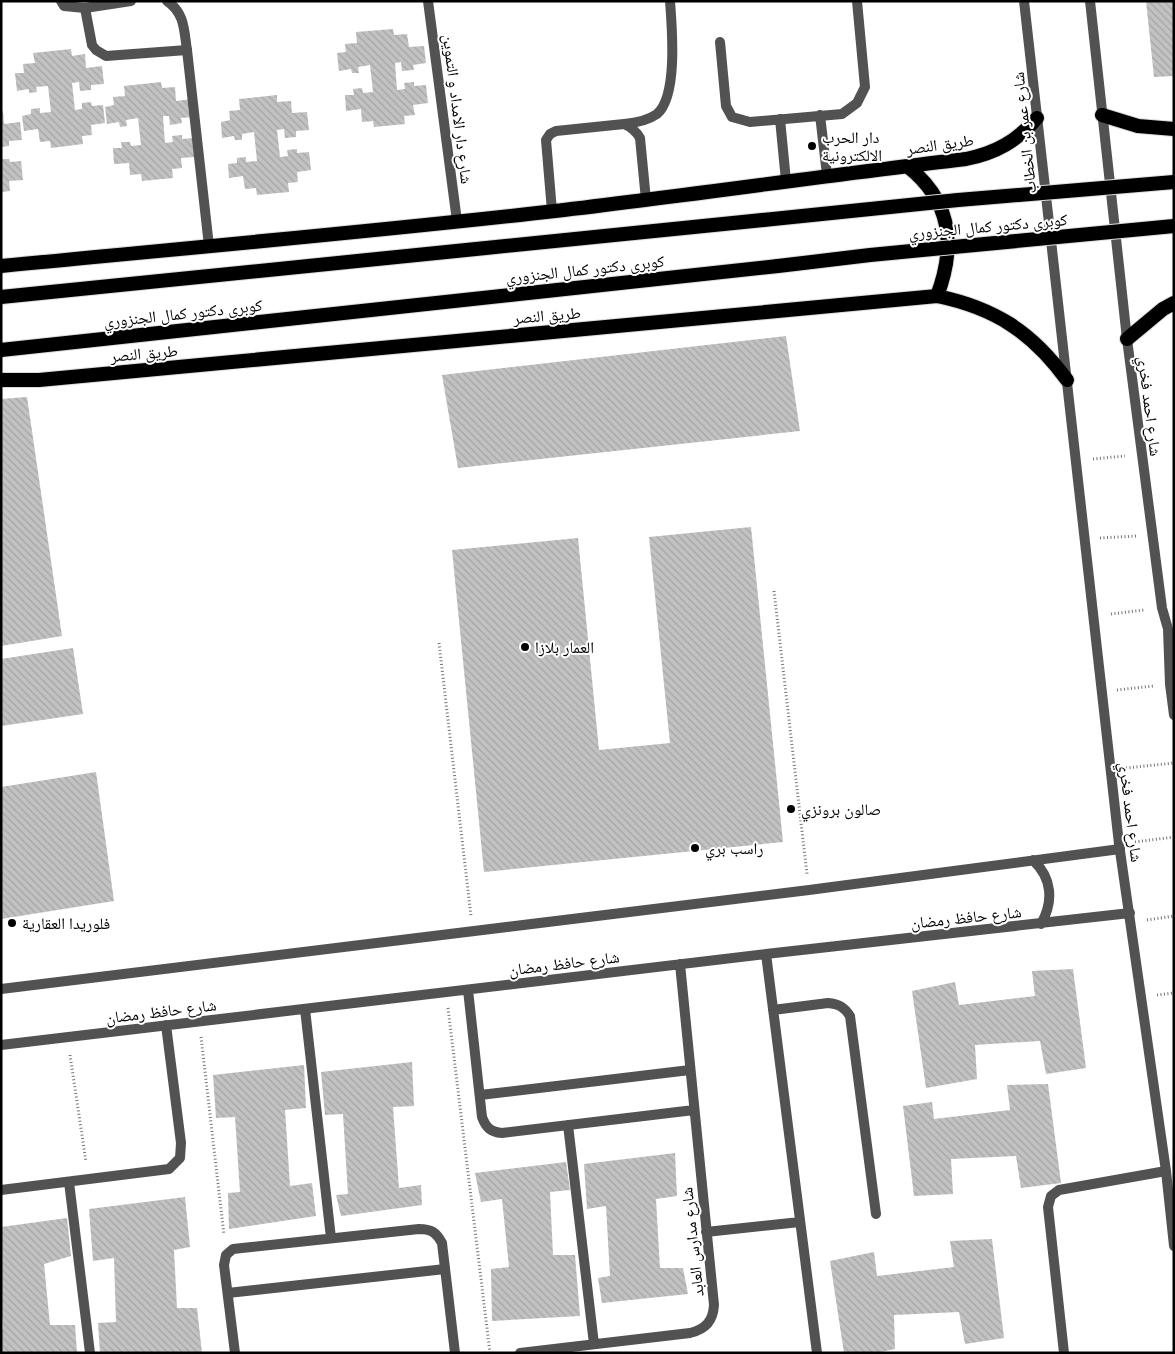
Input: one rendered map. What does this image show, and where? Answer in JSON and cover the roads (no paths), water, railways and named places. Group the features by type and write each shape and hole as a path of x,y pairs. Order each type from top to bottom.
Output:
{"highway":[{"path":"1102,115 1138,126 1174,129"},
{"name":"طريق النصر","path":"1,266 457,222 966,159 983,156 1014,141 1037,118"},
{"path":"907,166 921,176 932,191 946,224 949,242 948,260 937,296"},
{"name":"كوبرى دكتور كمال الجنزوري","path":"1,297 753,222 893,206 1174,181"},
{"name":"كوبرى دكتور كمال الجنزوري","path":"1,350 870,255 1174,226"},
{"name":"طريق النصر","path":"1,380 39,380 937,296 966,303 1002,318 1021,330 1038,345 1067,380"},
{"path":"1127,339 1163,309 1174,303"}],"street":[{"path":"60,1 64,6 85,8 131,1"},
{"path":"168,1 177,8 187,50 209,246"},
{"name":"شارع دار الامداد و التموين","path":"428,1 457,222"},
{"path":"552,211 546,140 550,134 556,131 642,121 657,113 666,102 670,87 672,35 670,1"},
{"path":"720,42 726,106 732,117 750,122 842,114 857,103 865,87 857,1"},
{"name":"شارع عمر بن الخطاب","path":"1024,1 1067,380"},
{"path":"1090,1 1127,339"},
{"path":"85,8 92,45 106,56 187,50"},
{"path":"820,115 827,175"},
{"path":"780,119 786,181"},
{"path":"624,124 636,132 640,138 646,200"},
{"name":"شارع احمد فخري","path":"1127,339 1162,608 1171,632 1170,684 1174,715"},
{"name":"شارع احمد فخري","path":"1067,380 1110,769 1166,1171 1174,1246"},
{"path":"1,989 809,890 1120,847"},
{"path":"1033,860 1040,867 1049,885 1049,905 1041,924"},
{"name":"شارع حافظ رمضان","path":"1,1044 766,954 1041,924 1130,918"},
{"path":"766,954 817,1353"},
{"name":"شارع مدارس العابد","path":"520,1353 690,1333 701,1330 709,1324 713,1315 714,1305 680,964"},
{"path":"468,990 482,1117 486,1126 493,1132 502,1133 694,1110"},
{"path":"773,1010 828,1003 837,1004 845,1009 850,1016 876,1214"},
{"path":"305,1009 331,1238"},
{"path":"1,1190 169,1169 180,1158 181,1143 166,1025"},
{"path":"480,1095 690,1070"},
{"path":"568,1125 594,1344"},
{"path":"1064,1353 1048,1207 1051,1196 1059,1190 1166,1171"},
{"path":"69,1182 90,1353"},
{"path":"706,1232 800,1222"},
{"path":"235,1353 224,1265 226,1255 232,1249 429,1229 438,1234 442,1243 455,1353"},
{"path":"228,1293 445,1269"}],"place":[{"name":"دار الحرب الالكترونية","path":"812,146"},
{"name":"العمار بلازا","path":"525,647"},
{"name":"صالون برونزي","path":"791,809"},
{"name":"راسب بري","path":"695,848"},
{"name":"فلوريدا العقارية","path":"12,923"}]}
